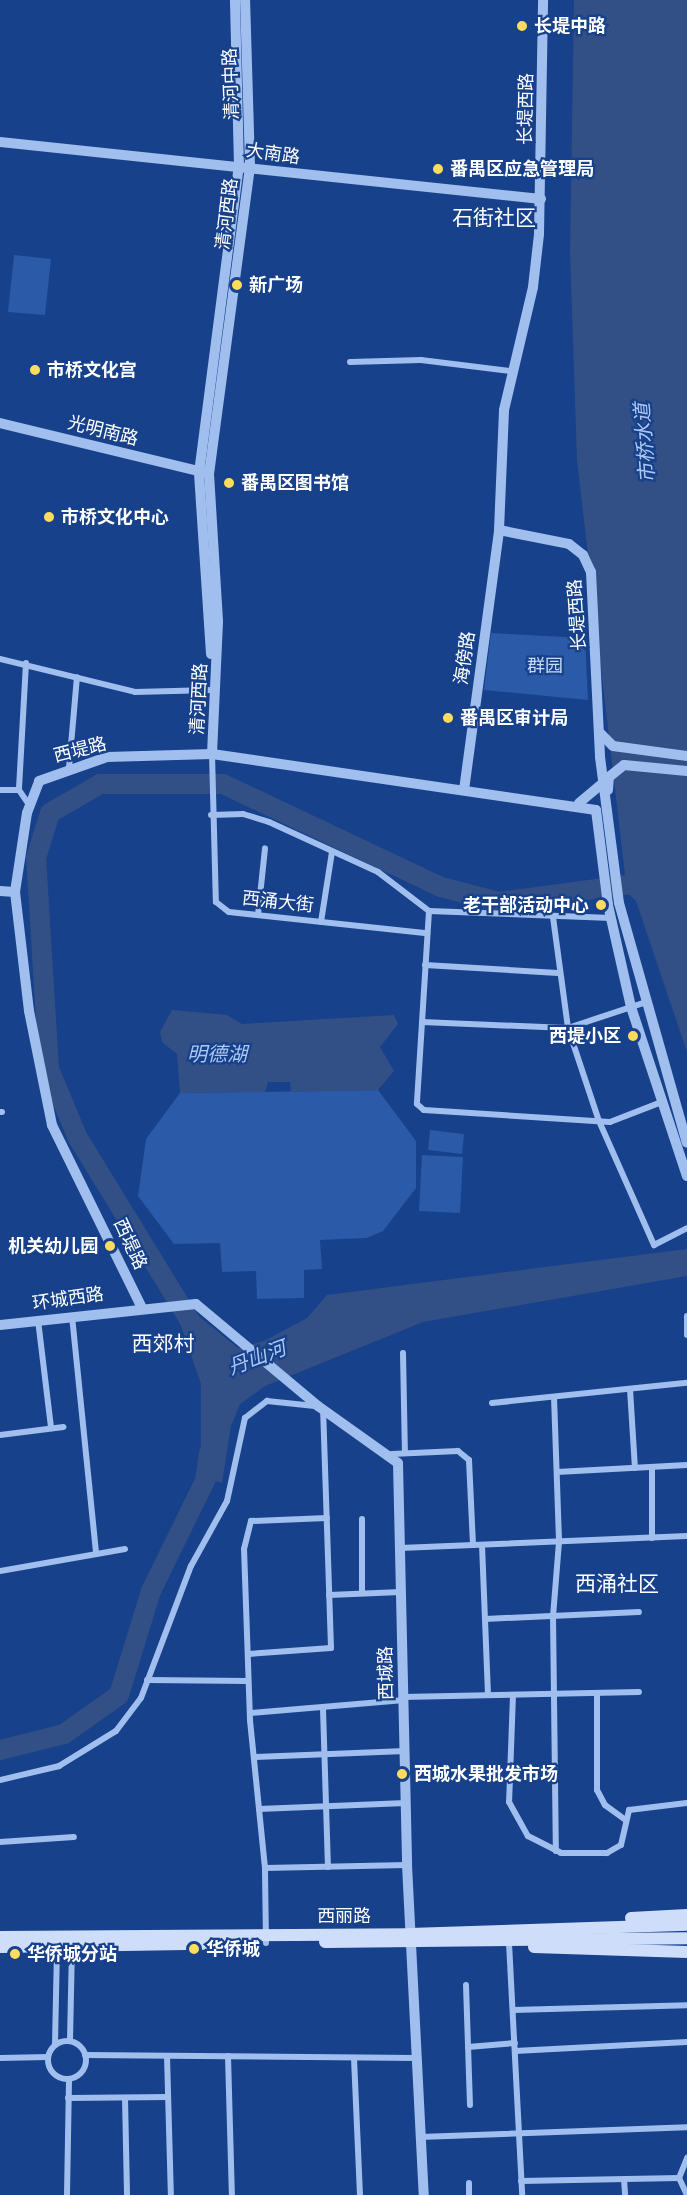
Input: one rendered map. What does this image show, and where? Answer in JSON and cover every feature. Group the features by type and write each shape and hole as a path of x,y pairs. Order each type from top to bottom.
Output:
{"main road":[{"path":"513,1939 551,1923 687,1915"},
{"name":"西丽路","path":"513,1939 687,1924"},
{"name":"西丽路","path":"0,1937 57,1942"},
{"name":"西丽路","path":"0,1947 72,1941 687,1938"},
{"path":"513,1939 554,1951 687,1952"}],"street":[{"name":"清河中路","path":"235,0 244,166"},
{"name":"清河中路","path":"244,166 245,0"},
{"name":"长堤西路","path":"543,0 541,200 533,287 511,371 504,410 499,530 559,540 587,561 599,730 610,810 607,858"},
{"name":"大南路","path":"0,142 244,166 541,200"},
{"name":"清河西路","path":"212,754 212,690 204,472 244,166"},
{"path":"350,362 421,360 511,371"},
{"name":"光明南路","path":"0,423 204,472"},
{"name":"清河西路","path":"204,472 218,621 212,754"},
{"name":"海傍路","path":"464,790 499,530"},
{"path":"0,659 26,663 135,692 212,690"},
{"path":"26,663 20,790 29,805"},
{"path":"69,768 77,677"},
{"path":"599,730 614,746 687,756"},
{"name":"西堤路","path":"141,1306 52,1125 29,1011 15,892 29,805 43,777 108,757 212,754 579,804"},
{"name":"西涌大街","path":"212,754 211,815 216,902 229,912 428,933"},
{"path":"579,804 597,794 606,781 629,765 687,771"},
{"path":"0,790 20,790"},
{"path":"579,804 598,813 613,904 687,1143"},
{"path":"211,815 243,814 269,822 378,872 429,911 611,918"},
{"path":"258,915 265,848"},
{"path":"321,922 332,852"},
{"path":"0,891 15,892"},
{"path":"613,904 611,918 631,1007 659,1103 687,1176"},
{"path":"429,911 417,1104 424,1110 599,1121 659,1103"},
{"path":"554,917 558,973 568,1028 599,1121 654,1245 687,1228"},
{"path":"425,965 558,973"},
{"path":"422,1022 568,1028 643,1003"},
{"path":"141,1306 196,1304 320,1407 392,1454 458,1451 469,1460 473,1545"},
{"name":"环城西路","path":"0,1325 141,1306"},
{"path":"72,1315 96,1554"},
{"path":"687,1316 687,1335"},
{"path":"38,1320 51,1428"},
{"path":"403,1353 405,1454"},
{"path":"492,1403 687,1383"},
{"path":"630,1389 635,1468"},
{"path":"554,1397 559,1542 554,1616 556,1851"},
{"path":"0,1780 60,1767 116,1731 141,1698 191,1566 227,1501 245,1419 267,1401 320,1407"},
{"path":"248,1654 331,1648 327,1518 320,1407"},
{"path":"0,1435 63,1427"},
{"name":"西城路","path":"392,1454 398,1463 407,1865 424,2195"},
{"path":"557,1472 687,1465"},
{"path":"652,1467 652,1538"},
{"path":"265,1939 264,1868 248,1681 244,1549 252,1521 327,1518"},
{"path":"362,1519 362,1593"},
{"path":"400,1548 687,1536"},
{"path":"482,1545 488,1695"},
{"path":"0,1571 125,1549"},
{"path":"329,1595 401,1592"},
{"path":"485,1619 639,1612"},
{"path":"147,1680 248,1681"},
{"path":"250,1713 323,1709 403,1699 639,1692"},
{"path":"597,1693 597,1790 605,1804 624,1819"},
{"path":"513,1695 508,1802 528,1836 556,1851 617,1850 624,1819 629,1810 687,1803"},
{"path":"323,1709 328,1867"},
{"path":"256,1757 405,1751"},
{"path":"259,1809 406,1803"},
{"path":"0,1842 74,1837"},
{"path":"264,1868 407,1865"},
{"path":"513,1939 513,2010 522,2195"},
{"path":"72,1941 70,2041 85,2055 416,2058"},
{"path":"48,2057 55,2044 57,1942"},
{"path":"466,1985 470,2105"},
{"path":"513,2010 687,2005"},
{"path":"55,2044 70,2041"},
{"path":"515,2051 687,2042"},
{"path":"468,2047 515,2043"},
{"path":"69,2079 82,2071 85,2055"},
{"path":"167,2056 171,2195"},
{"path":"228,2056 232,2195"},
{"path":"0,2058 48,2057"},
{"path":"48,2057 55,2074 69,2079"},
{"path":"354,2058 360,2195"},
{"path":"68,2195 69,2079"},
{"path":"68,2098 168,2097"},
{"path":"125,2098 127,2195"},
{"path":"420,2137 687,2127"},
{"path":"687,2158 679,2178 687,2195"},
{"path":"521,2181 679,2178"},
{"path":"624,2179 625,2195"},
{"path":"469,2183 469,2195"}],"green space":[{"path":"14,255 51,259 45,315 8,312"},
{"name":"群园","path":"491,633 585,638 588,700 484,690"},
{"path":"378,1090 416,1141 416,1188 383,1231 367,1238 320,1240 322,1269 304,1270 304,1298 257,1299 256,1271 222,1272 220,1243 174,1244 138,1196 146,1139 180,1093"},
{"path":"430,1130 464,1134 462,1154 428,1150"},
{"path":"422,1155 463,1157 460,1213 419,1211"}],"water":[{"name":"市桥水道","path":"574,0 687,0 687,1052 636,901 627,892 577,460 570,253"},
{"name":"明德湖","path":"172,1010 227,1015 242,1024 394,1015 398,1024 380,1047 394,1071 378,1090 291,1092 290,1082 268,1082 265,1092 180,1093 177,1054 162,1042 160,1032"},
{"path":"687,1249 687,1276 423,1322 265,1386 240,1404 231,1426 222,1483 196,1476 201,1459 201,1384 181,1326 196,1314 238,1348 264,1341 307,1318 327,1295"}],"waterway":[{"path":"203,1342 77,1136 49,1069 36,858 50,813 100,784 223,784 441,887 499,902 632,884 649,873"},
{"name":"丹山河","path":"0,1750 64,1734 119,1695 151,1591 205,1481 209,1453"}],"place":[{"name":"长堤中路","path":"522,26"},
{"name":"番禺区应急管理局","path":"438,169"},
{"name":"新广场","path":"237,285"},
{"name":"市桥文化宫","path":"35,370"},
{"name":"番禺区图书馆","path":"229,483"},
{"name":"市桥文化中心","path":"49,517"},
{"name":"番禺区审计局","path":"448,718"},
{"name":"老干部活动中心","path":"601,905"},
{"name":"西堤小区","path":"633,1036"},
{"name":"机关幼儿园","path":"110,1246"},
{"name":"西城水果批发市场","path":"402,1774"},
{"name":"华侨城","path":"194,1949"},
{"name":"华侨城分站","path":"15,1954"}],"district":[{"name":"石街社区","path":"494,218"},
{"name":"西郊村","path":"163,1344"},
{"name":"西涌社区","path":"617,1584"}]}
